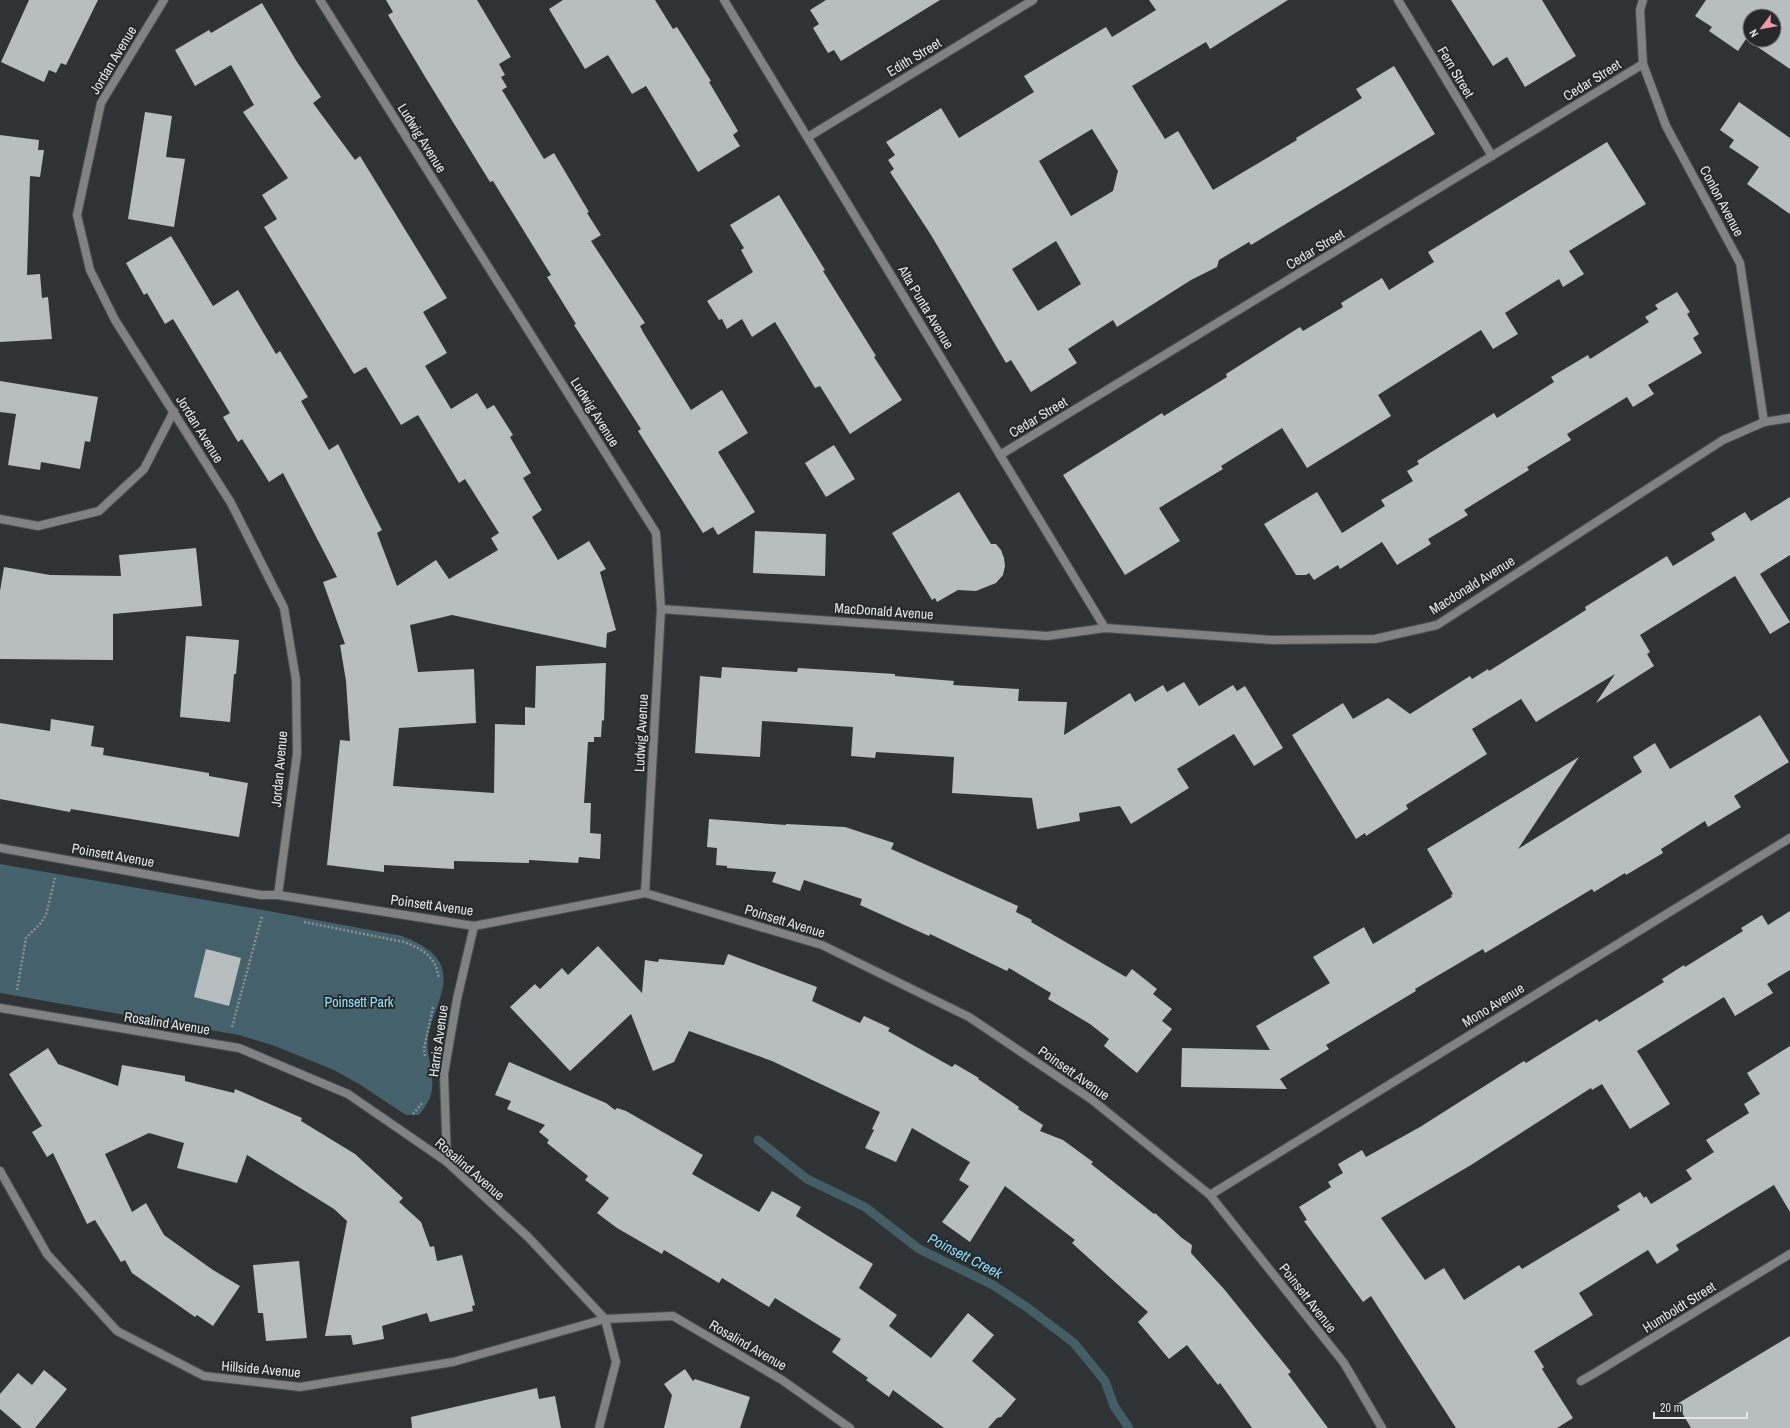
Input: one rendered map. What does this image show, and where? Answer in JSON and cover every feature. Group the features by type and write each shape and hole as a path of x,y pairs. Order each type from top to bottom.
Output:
{"street":[{"name":"Jordan Avenue","path":"164,0 101,103 77,215 90,270 114,320 174,411 231,503 284,608 296,680 297,754 278,895"},
{"name":"Ludwig Avenue","path":"320,0 656,533 661,609 645,893"},
{"name":"Alta Punta Avenue","path":"724,0 1105,628"},
{"name":"Edith Street","path":"808,137 1033,0"},
{"name":"Fern Street","path":"1398,0 1492,156"},
{"name":"Conlon Avenue","path":"1644,0 1640,10 1643,64 1666,126 1740,263 1764,422"},
{"name":"Cedar Street","path":"1000,455 1643,64"},
{"path":"0,519 38,526 99,511 144,470 174,411"},
{"name":"Macdonald Avenue","path":"1105,628 1272,640 1375,638 1437,625 1724,440 1764,422 1790,418"},
{"name":"MacDonald Avenue","path":"661,609 1047,636 1105,628"},
{"name":"Mono Avenue","path":"1210,1195 1790,838"},
{"name":"Poinsett Avenue","path":"0,848 261,895 278,895 474,926 645,893 822,946 970,1017 1091,1099 1210,1195 1344,1363 1382,1428"},
{"name":"Harris Avenue","path":"448,1162 444,1074 457,999 474,926"},
{"name":"Rosalind Avenue","path":"0,1008 240,1048 348,1094 448,1162 528,1237 605,1319 673,1316 782,1380 850,1428"},
{"name":"Hillside Avenue","path":"0,1171 47,1254 117,1331 204,1376 300,1387 453,1362 605,1319"},
{"name":"Humboldt Street","path":"1581,1381 1595,1374 1790,1254"},
{"path":"598,1428 616,1362 605,1319"}],"path":[{"path":"51,877 61,879"},
{"path":"17,992 26,938 40,924 46,915 55,878"},
{"path":"232,1030 262,914 255,913"},
{"path":"301,921 404,942 420,948 432,957 438,971 440,985"},
{"path":"426,1063 424,1049 434,1004"},
{"path":"412,1115 423,1103 425,1096"}],"green space":[{"name":"Poinsett Park","path":"0,864 402,936 419,944 430,951 438,960 443,974 442,992 430,1027 427,1043 432,1080 431,1094 428,1102 419,1115 406,1115 359,1084 334,1070 275,1046 239,1035 0,993"}],"building":[{"path":"29,0 98,0 66,65 61,63 56,73 49,70 44,82 1,62"},
{"path":"386,0 477,0 511,57 499,64 505,75 501,77 507,87 502,90 544,159 554,153 589,212 587,213 601,235 591,241 645,323 640,326 643,332 691,410 722,390 748,433 718,452 755,512 718,535 713,527 703,533 638,431 641,429 574,325 576,324 547,277 551,275 493,181 490,182 388,15 393,12"},
{"path":"563,0 655,0 673,29 677,27 711,81 709,82 738,131 733,135 740,146 698,172 646,86 632,94 608,55 585,69 549,9"},
{"path":"826,0 940,0 841,61 834,50 828,53 813,28 819,24 810,10"},
{"path":"1149,0 1288,0 1210,49 1206,42 1132,86 1165,139 1178,131 1213,190 1297,140 1296,138 1362,98 1356,89 1394,66 1435,134 1251,245 1249,242 1219,260 1217,267 1191,280 1117,327 1113,320 1068,349 1077,363 1031,392 1011,360 1006,363 931,235 890,172 894,169 888,160 895,155 886,142 941,108 959,138 1034,92 1024,76 1106,27 1112,37 1156,10","holes":["1092,129 1118,171 1113,191 1071,216 1039,161","1056,241 1081,284 1038,311 1012,269"]},
{"path":"1451,0 1542,0 1576,56 1525,87 1507,57 1493,66"},
{"path":"1706,0 1790,0 1790,69 1759,48 1782,48 1782,8 1742,8 1742,45 1738,51 1709,31 1712,27 1695,16"},
{"path":"262,3 297,62 321,97 313,103 355,160 360,156 447,298 423,312 447,353 425,366 451,409 477,393 487,409 494,405 513,435 510,437 531,473 523,478 542,510 532,517 558,560 589,541 606,569 600,572 616,630 607,633 606,648 452,615 410,625 418,672 474,669 476,723 399,728 393,786 494,793 495,724 525,725 525,707 535,708 536,666 606,663 604,721 602,720 601,737 594,737 594,742 588,742 584,803 591,803 590,833 601,834 600,859 579,857 578,863 529,860 529,863 454,861 454,869 384,865 384,872 327,865 340,740 350,741 346,681 340,645 345,644 323,582 337,577 283,473 269,482 242,439 238,442 223,417 230,413 173,319 165,324 147,293 144,295 126,263 171,236 213,306 238,290 276,354 280,351 308,397 301,401 329,450 338,444 382,530 377,533 397,586 436,560 449,579 498,550 491,538 499,533 465,479 459,483 418,415 401,425 366,367 354,374 264,227 277,219 262,195 288,178 243,112 254,105 231,65 195,86 175,50 209,30 211,33"},
{"path":"1739,102 1790,138 1790,214 1747,184 1759,167 1729,147 1734,140 1720,130"},
{"path":"145,112 172,116 166,157 185,159 174,227 128,219"},
{"path":"0,135 39,140 38,150 44,150 40,177 30,176 27,275 40,274 42,298 48,297 52,339 0,342"},
{"path":"1607,142 1646,204 1569,251 1584,274 1563,287 1559,279 1505,313 1518,334 1493,349 1481,330 1378,395 1391,416 1307,468 1282,428 1221,466 1223,469 1159,508 1180,541 1125,575 1063,475 1162,413 1164,416 1227,377 1226,374 1300,327 1303,331 1343,307 1341,303 1382,278 1389,290 1434,262 1428,252"},
{"path":"779,195 825,270 823,271 876,356 874,357 902,400 850,434 820,386 815,388 775,322 752,337 742,319 727,329 722,319 719,320 707,301 753,272 741,250 744,248 730,225"},
{"path":"1677,292 1690,312 1687,314 1699,334 1693,338 1702,353 1648,385 1654,394 1633,407 1627,397 1567,434 1571,440 1527,467 1529,470 1464,510 1468,515 1428,539 1431,544 1397,565 1382,542 1340,569 1338,565 1314,580 1309,573 1306,575 1296,575 1264,524 1317,492 1342,533 1385,506 1381,500 1413,481 1407,471 1419,464 1417,461 1494,413 1497,418 1554,382 1551,377 1588,355 1590,359 1649,322 1645,317 1658,309 1655,305"},
{"path":"0,381 98,397 90,442 85,441 80,469 41,462 40,470 8,465 16,414 0,412"},
{"path":"834,445 855,479 826,497 805,463"},
{"path":"959,492 991,544 996,544 1001,550 1005,566 1003,575 996,583 976,591 958,590 937,602 935,598 932,600 892,533"},
{"path":"1790,497 1790,555 1760,574 1790,622 1770,634 1735,576 1640,635 1650,652 1647,654 1654,666 1596,703 1615,674 1536,722 1521,699 1472,729 1487,754 1406,805 1408,809 1366,836 1365,833 1356,839 1292,735 1343,703 1353,719 1388,698 1410,714 1470,676 1472,679 1488,669 1489,671 1586,610 1585,607 1667,556 1673,566 1715,540 1711,533 1745,512 1751,521"},
{"path":"755,531 826,534 825,576 753,573"},
{"path":"196,548 202,606 113,614 113,660 0,659 0,591 4,567 50,575 121,576 119,555"},
{"path":"186,636 239,640 236,674 234,674 230,722 180,717"},
{"path":"722,667 797,672 798,668 895,674 895,676 954,681 953,685 1019,689 1018,701 1067,702 1064,735 1130,693 1135,702 1163,685 1167,692 1184,682 1199,706 1233,685 1237,691 1245,686 1283,748 1254,766 1234,734 1177,769 1189,788 1131,824 1120,806 1079,813 1080,821 1037,829 1032,798 952,793 954,757 876,752 875,758 851,756 853,727 762,721 760,757 695,753 700,676 721,678"},
{"path":"1760,715 1789,762 1734,796 1741,807 1708,827 1705,821 1661,849 1663,853 1626,875 1625,873 1594,892 1592,889 1485,953 1483,949 1415,989 1416,991 1326,1045 1329,1049 1280,1079 1287,1089 1181,1087 1182,1048 1270,1050 1256,1026 1330,983 1313,957 1364,927 1373,944 1452,897 1451,895 1453,894 1427,849 1579,757 1518,849 1642,772 1633,757 1655,743 1670,769"},
{"path":"51,719 94,726 91,746 104,748 103,755 209,773 209,776 248,783 239,837 71,809 70,812 0,799 0,723 50,731"},
{"path":"709,819 786,825 845,827 894,843 891,849 1018,906 1016,912 1032,920 1031,922 1126,977 1132,969 1157,989 1153,994 1172,1009 1162,1021 1172,1029 1137,1073 1104,1046 1109,1039 1090,1024 1048,999 1051,993 1009,968 1007,971 930,934 929,936 860,905 862,899 804,880 800,891 772,882 776,872 727,868 727,866 716,865 717,848 707,847"},
{"path":"1790,911 1790,970 1767,984 1773,993 1735,1016 1724,997 1637,1051 1670,1104 1630,1129 1602,1084 1592,1090 1591,1088 1471,1165 1381,1218 1425,1280 1444,1268 1464,1300 1519,1265 1522,1269 1620,1210 1617,1206 1640,1192 1644,1198 1646,1196 1651,1204 1692,1179 1686,1170 1714,1152 1706,1140 1749,1113 1744,1104 1760,1094 1747,1073 1790,1046 1790,1212 1774,1185 1676,1245 1679,1250 1657,1264 1648,1250 1579,1293 1593,1315 1534,1351 1544,1367 1542,1369 1573,1418 1557,1428 1456,1428 1371,1296 1363,1302 1304,1221 1307,1220 1299,1207 1331,1187 1328,1182 1343,1173 1338,1164 1362,1150 1366,1157 1420,1127 1524,1061 1526,1063 1597,1019 1599,1022 1664,982 1662,979 1684,965 1685,967 1743,931 1741,928 1762,915 1768,925"},
{"path":"598,946 642,993 645,960 658,962 659,959 724,965 728,954 817,987 812,1001 860,1023 864,1016 890,1028 888,1031 952,1067 955,1064 979,1078 978,1079 1019,1107 1018,1109 1043,1125 1040,1131 1063,1140 1093,1162 1091,1164 1154,1214 1155,1213 1182,1238 1192,1245 1191,1253 1224,1289 1291,1372 1288,1374 1328,1428 1252,1428 1220,1383 1218,1385 1187,1345 1169,1359 1138,1322 1148,1312 1072,1243 1075,1240 1005,1186 970,1242 942,1222 969,1186 959,1180 970,1162 912,1128 896,1162 865,1148 874,1130 872,1129 880,1112 772,1061 689,1031 674,1062 653,1071 631,1014 570,1071 510,1007 535,984 540,989 562,968 568,975"},
{"path":"206,949 241,958 229,1006 194,997"},
{"path":"48,1048 58,1064 118,1086 122,1065 185,1076 185,1081 234,1093 235,1089 302,1118 301,1121 355,1154 403,1198 399,1202 421,1222 430,1247 434,1246 437,1261 462,1255 475,1305 472,1306 473,1311 430,1322 427,1313 382,1326 384,1339 353,1345 351,1335 325,1336 347,1221 334,1209 247,1155 237,1183 177,1168 184,1143 149,1133 105,1154 132,1212 146,1203 164,1235 213,1270 240,1286 213,1326 197,1315 195,1317 132,1273 125,1260 121,1262 95,1220 87,1224 53,1153 47,1157 32,1132 42,1126 9,1074"},
{"path":"509,1062 606,1103 615,1110 617,1108 626,1111 703,1155 692,1174 759,1212 772,1191 801,1207 796,1216 873,1264 859,1288 897,1315 889,1326 931,1358 968,1313 994,1335 972,1361 1016,1399 1001,1417 997,1418 988,1428 944,1428 893,1390 889,1397 866,1380 868,1378 832,1352 841,1339 775,1298 769,1307 722,1278 719,1283 664,1250 662,1254 617,1228 597,1213 609,1198 585,1180 588,1176 547,1143 549,1140 539,1132 545,1125 507,1109 511,1101 495,1095"},
{"path":"299,1261 307,1338 266,1341 263,1313 258,1313 253,1265"},
{"path":"1790,1336 1790,1428 1691,1428 1677,1404"},
{"path":"685,1369 693,1381 695,1379 750,1397 740,1428 664,1428 672,1395 664,1384"},
{"path":"44,1370 67,1389 35,1428 22,1428 0,1409 0,1394 18,1373 32,1385"},
{"path":"537,1388 539,1399 555,1396 561,1428 412,1428 411,1417"}],"waterway":[{"name":"Poinsett Creek","path":"758,1140 807,1179 865,1207 919,1249 993,1285 1028,1308 1074,1343 1105,1381 1114,1406 1129,1428"}]}
